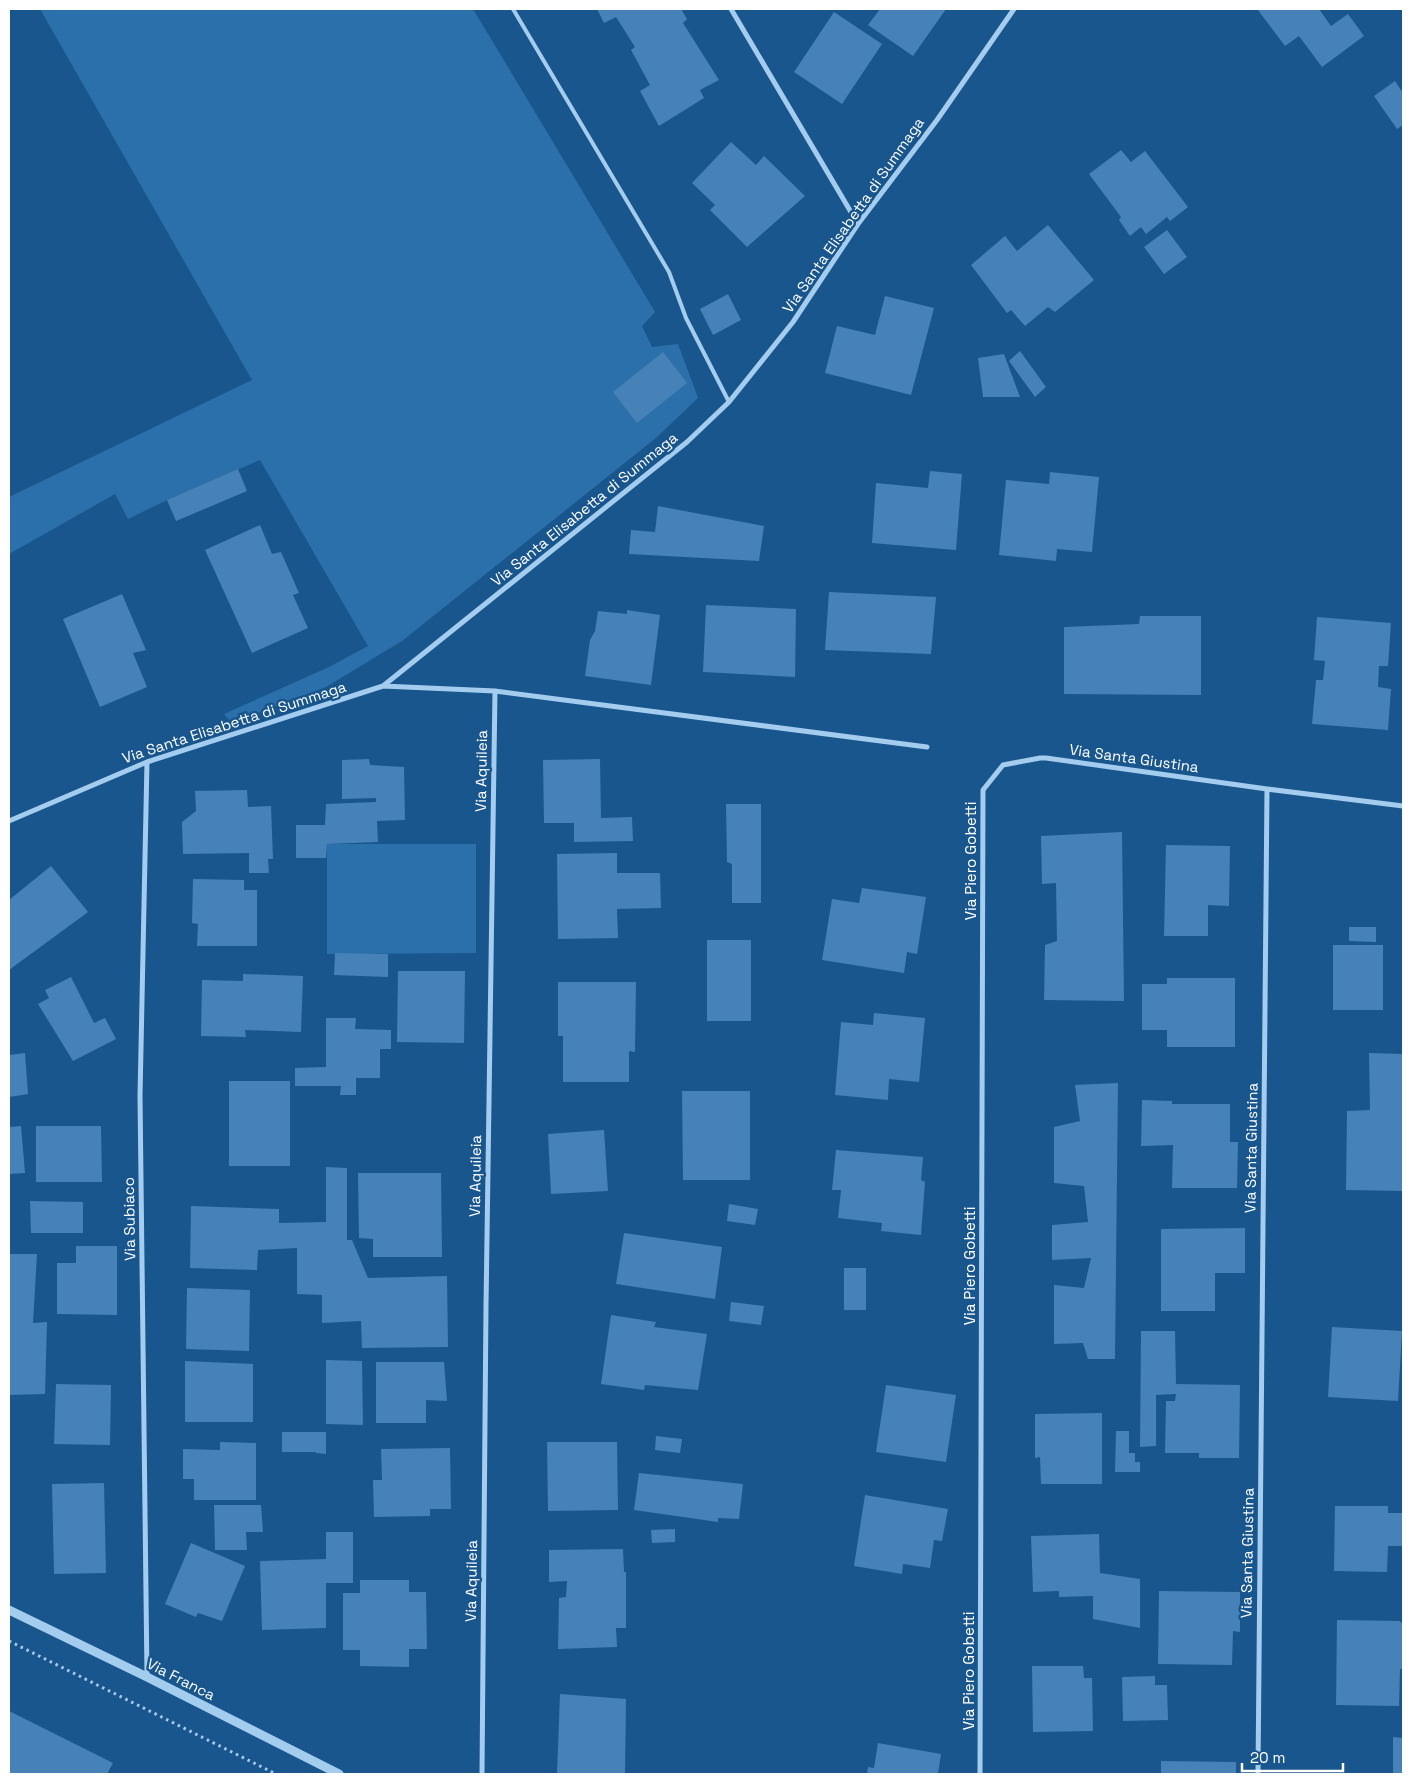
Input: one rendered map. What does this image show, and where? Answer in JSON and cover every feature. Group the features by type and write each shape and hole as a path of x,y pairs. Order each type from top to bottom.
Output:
{"street":[{"path":"731,9 858,224"},
{"name":"Via Santa Elisabetta di Summaga","path":"9,821 147,762 382,686 687,442 729,402 793,322 858,224 936,120 1014,9"},
{"path":"382,686 495,691 927,747"},
{"name":"Via Aquileia","path":"482,1774 495,691"},
{"name":"Via Santa Giustina","path":"1002,765 1046,758 1266,789 1258,1774"},
{"name":"Via Subiaco","path":"147,762 140,1096 147,1677"},
{"name":"Via Piero Gobetti","path":"980,1774 983,790 1002,765"},
{"path":"1266,789 1403,806"},
{"name":"Via Franca","path":"9,1610 339,1774"}],"lane":[{"path":"513,9 669,272 686,318 729,402"}],"path":[{"path":"9,1641 276,1774"}],"shaded area":[{"path":"40,9 473,9 655,312 642,326 652,347 678,344 698,398 657,437 402,641 326,687 232,723 224,714 329,667 368,646 260,460 128,519 115,494 9,554 9,497 252,380"},
{"path":"327,844 476,844 476,953 327,954"}],"building":[{"path":"597,9 681,9 687,19 683,23 719,80 700,90 704,98 659,126 640,91 650,85 631,50 635,47 616,17 604,23"},
{"path":"880,9 946,9 913,56 868,25"},
{"path":"1319,9 1331,26 1348,14 1364,36 1322,67 1299,36 1285,46 1258,10"},
{"path":"834,12 882,44 842,104 794,72"},
{"path":"1395,81 1403,93 1403,125 1397,129 1374,96"},
{"path":"731,142 756,165 764,156 805,196 747,247 710,210 715,205 692,183"},
{"path":"1121,150 1131,162 1145,151 1188,207 1170,221 1167,217 1146,234 1141,227 1130,236 1119,220 1121,217 1089,174"},
{"path":"1048,225 1094,280 1055,312 1048,307 1025,326 1011,310 1007,313 971,265 1005,236 1017,251"},
{"path":"1167,230 1187,257 1164,274 1144,247"},
{"path":"728,294 741,320 713,335 700,309"},
{"path":"885,296 934,308 911,395 825,373 837,326 875,335"},
{"path":"1020,351 1046,387 1035,397 1009,361"},
{"path":"663,352 687,383 637,423 613,392"},
{"path":"1004,354 1020,397 983,397 978,358"},
{"path":"238,469 247,491 176,521 167,500"},
{"path":"930,471 962,474 956,550 872,543 876,483 928,488"},
{"path":"1050,472 1099,477 1092,552 1057,549 1056,561 999,555 1006,480 1049,484"},
{"path":"658,506 764,526 759,561 629,554 631,530 655,532"},
{"path":"260,525 272,554 281,552 299,593 293,595 308,628 252,653 205,550"},
{"path":"829,592 936,597 931,654 825,650"},
{"path":"122,594 146,650 133,653 147,687 100,707 63,619"},
{"path":"706,605 796,609 795,677 703,672"},
{"path":"627,610 660,615 651,685 585,676 590,640 595,631 598,611 627,614"},
{"path":"1140,616 1201,616 1201,695 1064,694 1064,627 1139,624"},
{"path":"1317,617 1391,623 1388,666 1379,666 1378,687 1391,689 1388,730 1312,724 1316,680 1323,680 1325,661 1314,660"},
{"path":"369,759 370,765 404,767 405,820 377,821 378,842 327,844 326,858 296,858 296,825 325,825 326,804 376,802 376,798 342,799 342,760"},
{"path":"600,759 601,818 632,817 633,841 574,842 574,823 544,823 543,760"},
{"path":"247,790 248,807 271,806 273,859 268,859 269,873 249,873 249,853 183,854 182,822 196,811 195,791"},
{"path":"726,804 761,804 761,903 732,903 732,864 727,862"},
{"path":"1122,832 1124,1001 1044,1000 1045,945 1057,941 1056,883 1042,884 1041,836"},
{"path":"1166,845 1230,846 1229,906 1208,905 1208,936 1164,936"},
{"path":"617,853 617,873 660,873 661,908 617,909 618,938 558,939 557,854"},
{"path":"51,866 88,912 9,970 9,900"},
{"path":"193,879 244,880 244,890 257,890 257,946 197,946 198,924 192,923"},
{"path":"862,888 926,897 917,954 907,952 904,973 822,960 832,899 859,903"},
{"path":"1349,927 1376,927 1376,942 1349,941"},
{"path":"707,940 751,940 751,1021 707,1021"},
{"path":"1333,945 1383,945 1383,1010 1333,1010"},
{"path":"335,953 388,954 388,977 334,975"},
{"path":"398,971 465,971 464,1043 397,1042"},
{"path":"243,974 303,976 301,1032 245,1030 246,1037 201,1036 202,980 243,981"},
{"path":"71,977 94,1023 105,1018 116,1039 73,1061 38,1004 49,998 45,990"},
{"path":"1167,978 1235,978 1235,1047 1167,1047 1167,1030 1142,1030 1142,984 1167,984"},
{"path":"558,982 636,982 635,1052 629,1051 629,1082 563,1082 563,1036 558,1036"},
{"path":"874,1013 925,1018 919,1082 889,1079 888,1100 835,1095 841,1022 873,1025"},
{"path":"326,1018 356,1018 355,1029 391,1030 391,1049 380,1049 380,1078 356,1078 356,1095 340,1095 341,1086 295,1086 295,1068 326,1067"},
{"path":"25,1053 28,1094 9,1097 9,1055"},
{"path":"1369,1053 1403,1054 1403,1191 1346,1190 1347,1111 1370,1110"},
{"path":"229,1081 290,1081 290,1166 229,1166"},
{"path":"1118,1083 1115,1359 1088,1359 1083,1343 1054,1344 1054,1285 1084,1288 1091,1258 1052,1260 1052,1225 1088,1222 1084,1186 1054,1183 1054,1127 1080,1121 1075,1085"},
{"path":"682,1091 750,1091 750,1180 683,1180"},
{"path":"1142,1100 1172,1101 1172,1104 1230,1104 1230,1142 1238,1142 1237,1188 1172,1188 1173,1145 1141,1146"},
{"path":"21,1126 25,1173 9,1174 9,1127"},
{"path":"36,1126 101,1126 102,1182 36,1182"},
{"path":"604,1130 608,1191 551,1194 548,1134"},
{"path":"836,1150 923,1157 921,1180 925,1182 921,1235 881,1231 882,1223 838,1218 841,1190 832,1190"},
{"path":"326,1167 347,1168 347,1240 352,1240 368,1278 447,1276 448,1347 362,1348 361,1321 322,1323 322,1295 297,1294 297,1248 258,1250 257,1270 190,1268 191,1206 279,1209 279,1223 326,1222"},
{"path":"358,1173 441,1173 442,1257 373,1257 373,1239 359,1238"},
{"path":"30,1201 83,1202 83,1233 31,1233"},
{"path":"729,1204 758,1209 755,1225 727,1221"},
{"path":"1245,1228 1245,1273 1215,1273 1215,1311 1161,1311 1161,1229"},
{"path":"624,1233 722,1247 715,1299 616,1284"},
{"path":"76,1246 117,1246 117,1315 57,1314 57,1263 76,1263"},
{"path":"9,1254 37,1254 33,1323 47,1322 45,1394 9,1395"},
{"path":"844,1268 866,1268 866,1310 844,1310"},
{"path":"187,1288 250,1290 249,1351 186,1349"},
{"path":"731,1302 764,1306 761,1325 729,1321"},
{"path":"611,1315 656,1322 654,1327 707,1334 698,1390 645,1385 644,1390 601,1384"},
{"path":"1332,1327 1402,1331 1398,1401 1328,1397"},
{"path":"1141,1331 1175,1331 1176,1384 1240,1385 1239,1458 1199,1458 1199,1453 1165,1453 1166,1401 1175,1401 1176,1394 1156,1395 1156,1446 1140,1447"},
{"path":"326,1360 362,1361 363,1425 326,1424"},
{"path":"185,1361 253,1364 253,1422 185,1422"},
{"path":"376,1362 444,1362 447,1401 426,1400 426,1423 376,1423"},
{"path":"56,1384 111,1385 110,1445 54,1444"},
{"path":"886,1385 956,1395 946,1462 876,1452"},
{"path":"1102,1413 1102,1484 1041,1484 1040,1457 1035,1458 1035,1414"},
{"path":"1116,1431 1129,1431 1129,1453 1135,1453 1135,1462 1140,1462 1140,1472 1115,1472"},
{"path":"282,1432 326,1432 326,1454 316,1452 282,1452"},
{"path":"656,1436 682,1439 680,1453 655,1450"},
{"path":"220,1442 256,1443 256,1500 194,1500 194,1479 183,1479 183,1449 220,1450"},
{"path":"547,1442 617,1442 618,1510 548,1511"},
{"path":"450,1448 451,1509 430,1509 430,1516 374,1517 373,1480 382,1480 381,1449"},
{"path":"639,1473 743,1484 739,1519 718,1518 718,1522 634,1510"},
{"path":"104,1483 106,1573 54,1574 52,1484"},
{"path":"865,1495 948,1509 942,1541 934,1540 930,1568 903,1564 902,1574 854,1566"},
{"path":"214,1505 261,1505 263,1532 246,1532 247,1550 215,1550"},
{"path":"1335,1506 1388,1506 1388,1513 1403,1513 1403,1546 1388,1546 1387,1572 1334,1571"},
{"path":"675,1529 675,1542 652,1543 651,1530"},
{"path":"326,1532 353,1532 353,1583 326,1583 326,1628 262,1630 260,1561 326,1559"},
{"path":"1099,1534 1100,1573 1140,1579 1140,1628 1093,1619 1093,1596 1059,1597 1059,1591 1033,1592 1031,1536"},
{"path":"191,1543 245,1566 222,1621 198,1613 196,1617 165,1604"},
{"path":"623,1549 624,1572 626,1572 626,1628 616,1628 617,1647 558,1649 559,1598 566,1597 567,1581 549,1582 549,1550"},
{"path":"360,1580 409,1580 409,1592 426,1592 427,1649 409,1649 409,1667 360,1666 360,1650 343,1650 343,1593 360,1593"},
{"path":"1159,1591 1240,1592 1240,1632 1233,1631 1232,1665 1158,1664"},
{"path":"1337,1620 1400,1621 1403,1623 1403,1669 1400,1669 1399,1706 1336,1705"},
{"path":"1032,1666 1083,1666 1084,1678 1092,1678 1093,1731 1033,1732"},
{"path":"1155,1676 1155,1685 1167,1685 1168,1720 1123,1721 1122,1677"},
{"path":"560,1694 626,1699 625,1774 557,1774"},
{"path":"9,1711 113,1763 107,1774 9,1774"},
{"path":"1393,1737 1403,1738 1403,1774 1393,1774"},
{"path":"878,1743 941,1754 938,1774 867,1774 868,1767 874,1768"},
{"path":"1161,1761 1236,1762 1236,1774 1161,1774"}]}
